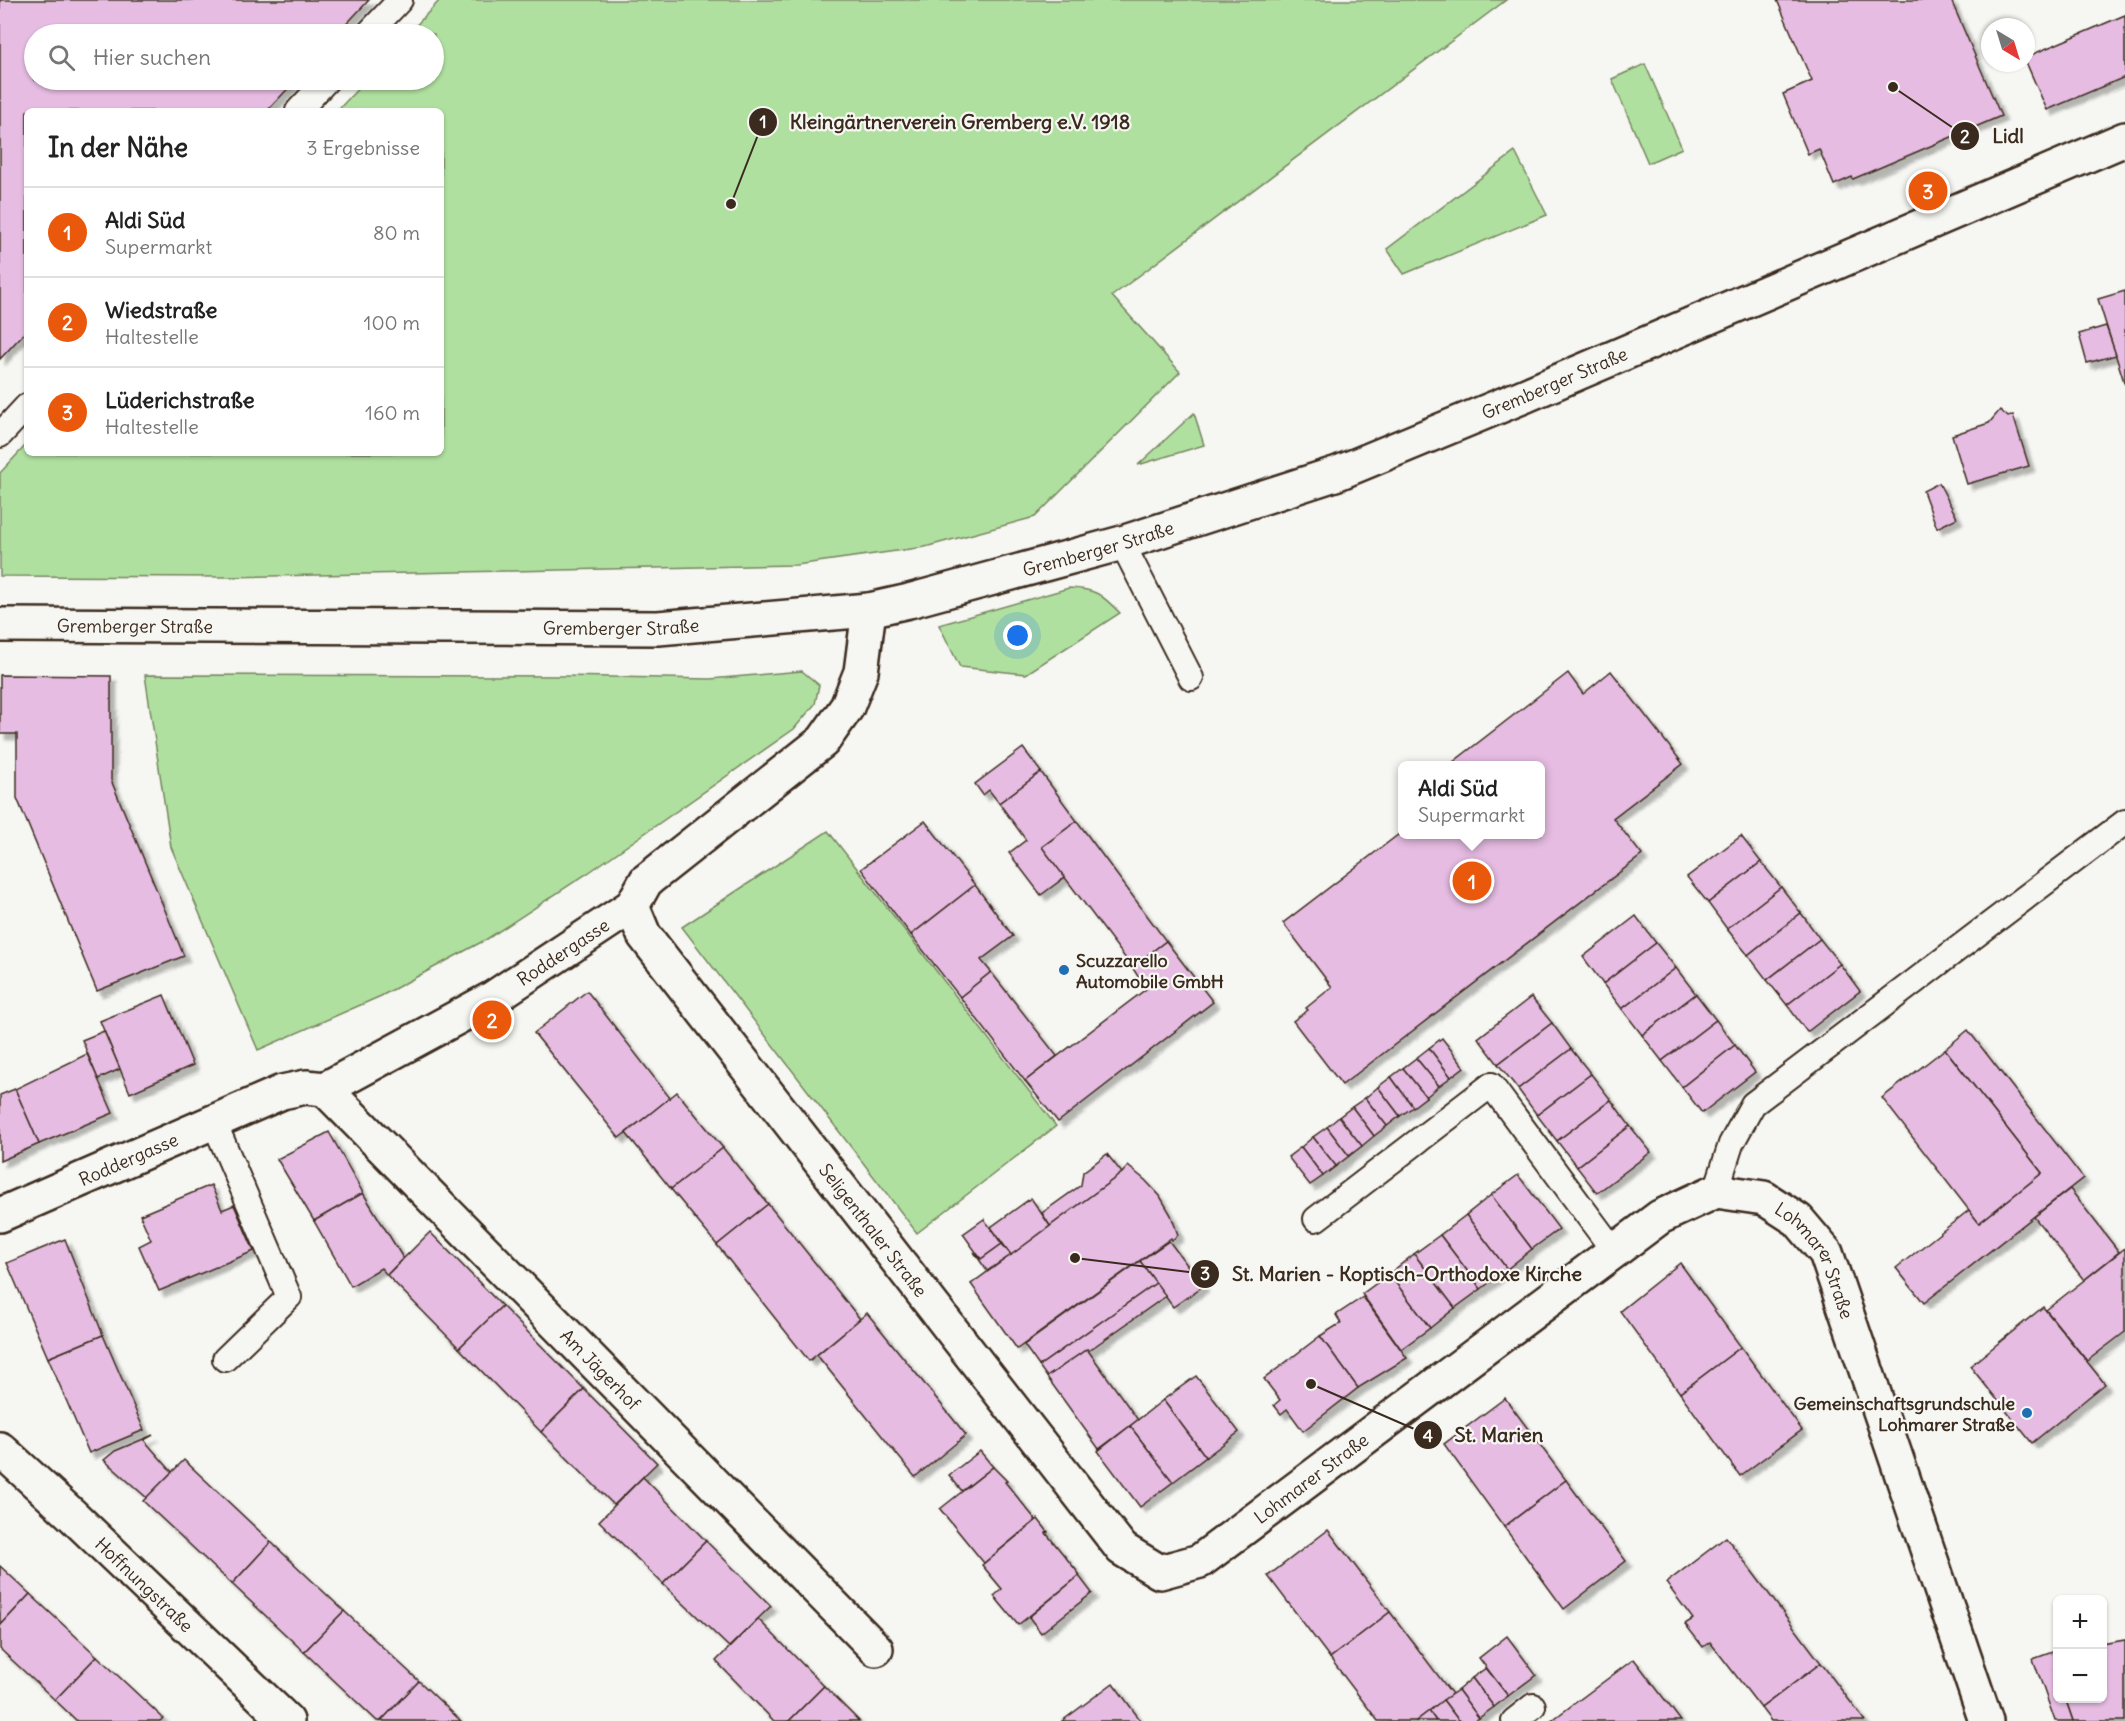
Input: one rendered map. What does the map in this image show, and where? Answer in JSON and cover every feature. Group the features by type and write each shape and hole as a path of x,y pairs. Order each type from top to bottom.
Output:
{"street":[{"name":"Gremberger Straße","path":"0,625 658,628 869,610 909,601 1122,543 1338,473 1513,401 2125,140"},
{"name":"Roddergasse","path":"0,1215 282,1092 306,1087 325,1089 493,998 632,906 646,881 823,741 847,707 861,672 869,610"},
{"name":"Seligenthaler Straße","path":"632,906 644,935 1122,1548"},
{"name":"Am Jägerhof","path":"325,1089 876,1649"},
{"name":"Lohmarer Straße","path":"1122,1548 1160,1572 1200,1561 1660,1217 1716,1191 1764,1198 1798,1220 1826,1253 1986,1721"},
{"name":"Hoffnungstraße","path":"0,1449 287,1721"}],"lane":[{"path":"377,24 400,0"},
{"path":"301,108 318,90"},
{"path":"0,435 24,409"},
{"path":"1122,543 1191,678"},
{"path":"1716,1191 1731,1144 1753,1104 2125,822"},
{"path":"1316,1219 1491,1085 1614,1251"},
{"path":"214,1122 289,1297 225,1359"},
{"path":"1514,1721 1533,1706"}],"green space":[{"path":"440,0 1506,0 1112,296 1180,372 1035,517 925,547 796,565 224,577 0,576 0,473 24,447 24,456 444,456 444,108 340,108 357,90 444,90 444,24 417,24"},
{"path":"1645,64 1682,148 1648,163 1612,79"},
{"path":"1515,152 1547,215 1404,274 1387,249"},
{"path":"1194,413 1204,445 1138,465"},
{"path":"1069,588 1092,591 1108,601 1120,613 1026,674 960,667 939,625"},
{"path":"802,671 819,685 815,704 794,729 588,873 487,939 381,996 258,1050 171,847 145,675 562,676 710,679"},
{"path":"828,831 1056,1126 917,1233 682,927"}],"building":[{"path":"0,0 369,0 346,24 24,24 24,90 287,90 270,108 24,108 24,333 0,359"},
{"path":"1777,0 1951,0 2001,116 1834,185 1819,149 1808,154 1783,94 1812,81"},
{"path":"2125,15 2125,77 2047,110 2030,72 2035,72 2035,53"},
{"path":"2125,291 2125,385 2098,299"},
{"path":"2106,326 2116,355 2087,363 2079,334"},
{"path":"2000,410 2008,417 2013,415 2029,466 1967,484 1952,435 1989,423"},
{"path":"1939,483 1957,518 1937,528 1923,491"},
{"path":"1611,671 1683,764 1613,818 1642,855 1342,1085 1293,1021 1332,987 1283,923 1398,835 1398,839 1545,839 1545,761 1454,761 1568,673 1583,694"},
{"path":"0,675 111,676 111,780 184,956 97,991 17,798 17,734 0,734"},
{"path":"1023,748 1041,772 999,803 989,790 983,795 975,784"},
{"path":"1041,772 1077,821 1042,847 1065,877 1041,895 1009,853 1026,840 999,803"},
{"path":"925,821 975,885 911,935 861,869"},
{"path":"1077,821 1166,941 1132,967 1042,847"},
{"path":"1741,836 1761,862 1708,903 1687,877"},
{"path":"1761,862 1781,887 1727,929 1708,903"},
{"path":"975,885 1013,936 981,960 991,972 960,997 911,935"},
{"path":"1781,887 1801,913 1748,955 1727,929"},
{"path":"1801,913 1820,939 1767,980 1748,955"},
{"path":"1636,916 1656,943 1603,984 1583,957"},
{"path":"1820,939 1840,964 1787,1005 1767,980"},
{"path":"1166,941 1213,1002 1058,1122 1025,1081 1146,989 1132,967"},
{"path":"1656,943 1676,968 1622,1009 1603,984"},
{"path":"1840,964 1860,991 1807,1032 1787,1005"},
{"path":"1676,968 1696,994 1642,1035 1622,1009"},
{"path":"991,972 1057,1056 1025,1081 960,997"},
{"path":"587,991 670,1098 619,1138 534,1033"},
{"path":"1696,994 1716,1020 1662,1061 1642,1035"},
{"path":"164,995 193,1065 130,1093 100,1021"},
{"path":"1531,997 1552,1023 1498,1064 1478,1038"},
{"path":"1716,1020 1735,1045 1682,1087 1662,1061"},
{"path":"1552,1023 1571,1049 1518,1089 1498,1064"},
{"path":"1968,1030 2083,1178 1924,1303 1896,1268 1969,1210 1979,1223 2042,1173 1945,1049"},
{"path":"104,1031 120,1069 98,1079 82,1040"},
{"path":"1442,1038 1464,1067 1451,1077 1429,1048"},
{"path":"1735,1045 1755,1072 1702,1113 1682,1087"},
{"path":"1429,1048 1451,1077 1439,1086 1416,1058"},
{"path":"1571,1049 1591,1074 1537,1115 1518,1089"},
{"path":"1945,1049 2042,1173 1979,1223 1882,1098"},
{"path":"87,1054 113,1113 39,1144 15,1089"},
{"path":"1416,1058 1439,1086 1426,1097 1403,1068"},
{"path":"1403,1068 1426,1097 1413,1107 1391,1077"},
{"path":"1591,1074 1611,1100 1557,1141 1537,1115"},
{"path":"1391,1077 1413,1107 1400,1116 1378,1087"},
{"path":"1378,1087 1400,1116 1387,1126 1365,1098"},
{"path":"15,1089 39,1144 0,1161 0,1095"},
{"path":"677,1092 723,1148 671,1189 626,1133"},
{"path":"1365,1098 1387,1126 1374,1136 1352,1107"},
{"path":"1611,1100 1630,1126 1577,1167 1557,1141"},
{"path":"1352,1107 1374,1136 1362,1146 1339,1117"},
{"path":"1339,1117 1362,1146 1349,1156 1327,1127"},
{"path":"1630,1126 1651,1152 1597,1193 1577,1167"},
{"path":"1327,1127 1349,1156 1336,1166 1313,1137"},
{"path":"329,1132 363,1193 314,1221 277,1159"},
{"path":"1313,1137 1336,1166 1323,1176 1301,1147"},
{"path":"1301,1147 1323,1176 1310,1185 1288,1157"},
{"path":"723,1148 768,1204 717,1245 671,1189"},
{"path":"1107,1154 1122,1173 1050,1226 1042,1213 1081,1185 1083,1172"},
{"path":"1128,1166 1160,1196 1171,1215 1178,1235 1017,1349 971,1284 1122,1173"},
{"path":"1518,1175 1559,1229 1532,1249 1491,1195"},
{"path":"211,1185 222,1210 234,1205 254,1251 159,1291 139,1246 151,1240 140,1215"},
{"path":"2070,1189 2119,1252 2084,1280 2034,1217"},
{"path":"363,1193 403,1258 387,1275 381,1268 351,1286 314,1221"},
{"path":"1491,1195 1532,1249 1507,1269 1466,1215"},
{"path":"1031,1198 1050,1226 1011,1255 991,1227"},
{"path":"768,1204 860,1319 809,1361 717,1245"},
{"path":"1466,1215 1507,1269 1481,1289 1440,1235"},
{"path":"984,1219 1002,1244 981,1259 963,1234"},
{"path":"430,1232 502,1306 459,1348 387,1275"},
{"path":"1440,1235 1481,1289 1455,1308 1414,1254"},
{"path":"65,1239 103,1335 48,1358 7,1263"},
{"path":"1169,1241 1203,1286 1173,1307 1140,1261"},
{"path":"1002,1244 1011,1255 987,1271 974,1252 981,1259"},
{"path":"2125,1248 2125,1332 2087,1361 2046,1310"},
{"path":"1414,1254 1455,1308 1430,1328 1389,1274"},
{"path":"1140,1261 1156,1283 1039,1366 1024,1345"},
{"path":"1680,1263 1741,1347 1680,1393 1620,1311"},
{"path":"1389,1274 1430,1328 1401,1349 1362,1294"},
{"path":"1156,1283 1166,1296 1047,1377 1039,1366"},
{"path":"1363,1297 1407,1358 1358,1388 1320,1336 1341,1323 1336,1315"},
{"path":"502,1306 584,1389 541,1432 459,1348"},
{"path":"2043,1307 2105,1384 2032,1443 1970,1366"},
{"path":"867,1313 966,1435 915,1477 817,1355"},
{"path":"103,1335 144,1430 89,1453 48,1358"},
{"path":"1320,1336 1358,1388 1303,1431 1287,1409 1281,1414 1274,1405 1280,1400 1264,1379"},
{"path":"1741,1347 1802,1430 1740,1476 1680,1393"},
{"path":"1087,1349 1138,1420 1099,1449 1047,1377"},
{"path":"1196,1376 1239,1432 1206,1457 1163,1400"},
{"path":"584,1389 657,1463 614,1505 541,1432"},
{"path":"1505,1398 1566,1480 1504,1527 1444,1444"},
{"path":"1163,1400 1206,1457 1173,1482 1130,1426"},
{"path":"1130,1426 1173,1482 1140,1507 1098,1451"},
{"path":"153,1435 144,1440 172,1472 147,1498 104,1460 115,1451"},
{"path":"980,1451 993,1467 962,1491 949,1475"},
{"path":"184,1460 271,1542 232,1584 143,1501"},
{"path":"993,1467 1007,1481 1005,1482 1036,1520 984,1563 940,1509"},
{"path":"643,1477 706,1541 663,1584 599,1521"},
{"path":"1566,1480 1626,1561 1564,1609 1504,1527"},
{"path":"1038,1519 1048,1532 1046,1533 1080,1575 1018,1625 994,1596 1002,1589 982,1565"},
{"path":"1328,1530 1390,1612 1330,1658 1268,1576"},
{"path":"1726,1537 1821,1663 1761,1708 1710,1642 1703,1647 1685,1624 1693,1619 1666,1583"},
{"path":"706,1541 771,1606 729,1647 663,1584"},
{"path":"271,1542 344,1611 304,1652 232,1584"},
{"path":"0,1566 30,1594 0,1626"},
{"path":"1079,1576 1092,1593 1041,1633 1029,1617"},
{"path":"30,1594 97,1656 55,1700 0,1649 0,1626"},
{"path":"344,1611 419,1681 381,1721 377,1721 304,1652"},
{"path":"1390,1612 1452,1694 1416,1721 1378,1721 1330,1658"},
{"path":"758,1619 824,1686 789,1721 774,1721 716,1661"},
{"path":"1507,1636 1536,1675 1508,1696 1479,1658"},
{"path":"2125,1640 2125,1721 2073,1721 2067,1703 2107,1703 2107,1643"},
{"path":"2053,1652 2053,1703 2067,1703 2073,1721 2055,1721 2033,1659"},
{"path":"97,1656 163,1718 160,1721 77,1721 55,1700"},
{"path":"1634,1659 1681,1721 1551,1721"},
{"path":"1821,1663 1865,1721 1771,1721 1761,1708"},
{"path":"1486,1668 1508,1696 1494,1707 1472,1678"},
{"path":"1472,1678 1494,1707 1479,1718 1458,1690"},
{"path":"419,1681 461,1721 381,1721"},
{"path":"1113,1683 1141,1721 1062,1721"},
{"path":"824,1686 859,1721 789,1721"},
{"path":"1458,1690 1479,1718 1475,1721 1459,1721 1443,1700"},
{"path":"1443,1700 1459,1721 1436,1721 1429,1711"},
{"path":"1429,1711 1436,1721 1416,1721"}],"place":[{"name":"Lidl","path":"1893,87"},
{"name":"Lüderichstraße","path":"1928,191"},
{"name":"Kleingärtnerverein Gremberg e.V. 1918","path":"731,204"},
{"name":"Aldi Süd","path":"1472,881"},
{"name":"Scuzzarello Automobile GmbH","path":"1064,970"},
{"name":"Wiedstraße","path":"492,1020"},
{"name":"St. Marien - Koptisch-Orthodoxe Kirche","path":"1075,1258"},
{"name":"St. Marien","path":"1311,1384"},
{"name":"Gemeinschaftsgrundschule Lohmarer Straße","path":"2027,1413"}]}
